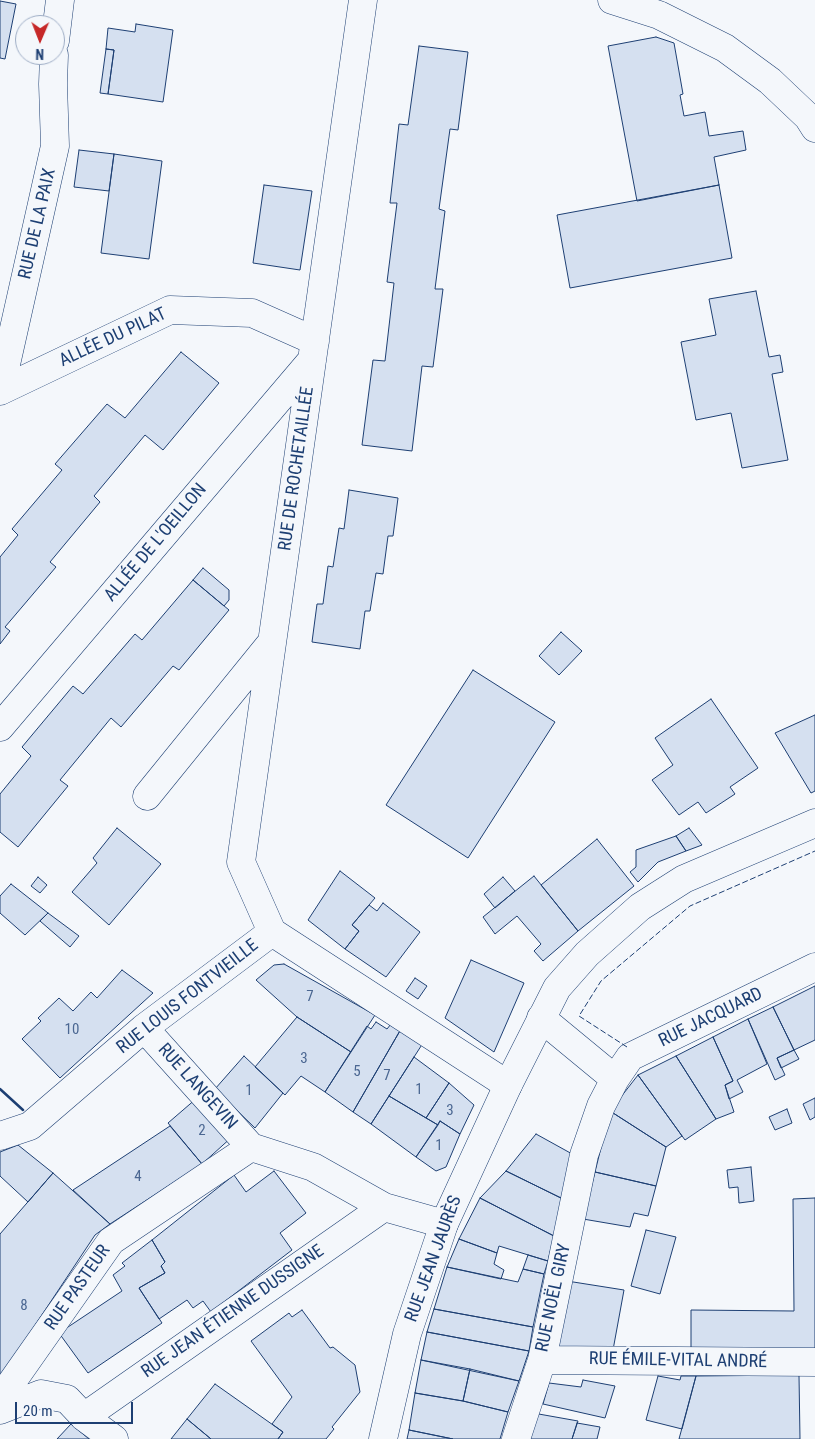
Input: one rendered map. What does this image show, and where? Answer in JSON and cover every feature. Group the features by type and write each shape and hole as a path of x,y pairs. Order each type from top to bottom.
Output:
{"street":[{"path":"58,15 60,0"},
{"name":"RUE DE ROCHETAILLÉE","path":"272,932 241,862 363,0"},
{"path":"612,0 659,15 725,48 770,81 808,117 815,128"},
{"name":"RUE DE LA PAIX","path":"0,391 55,146 54,65"},
{"name":"ALLÉE DU PILAT","path":"0,391 170,310 252,313 313,350"},
{"name":"ALLÉE DE L'OEILLON","path":"0,727 313,350"},
{"path":"147,796 272,641"},
{"name":"RUE JEAN JAURÈS","path":"383,1439 407,1334 444,1224 508,1086 557,988 586,954 640,907 684,879 815,823"},
{"name":"RUE LOUIS FONTVIEILLE","path":"0,1136 30,1126 144,1028 272,932 508,1086"},
{"name":"RUE JACQUARD","path":"584,1155 602,1106 615,1079 630,1058 815,967"},
{"path":"541,1018 615,1079"},
{"name":"RUE LANGEVIN","path":"144,1028 251,1147"},
{"path":"251,1147 313,1167 384,1207 444,1224"},
{"name":"RUE PASTEUR","path":"0,1399 111,1240 251,1147"},
{"name":"RUE NOËL GIRY","path":"516,1439 542,1360 584,1155"},
{"name":"RUE JEAN ÉTIENNE DUSSIGNE","path":"84,1416 384,1207"},
{"name":"RUE ÉMILE-VITAL ANDRÉ","path":"542,1360 815,1362"},
{"path":"0,1410 42,1394 67,1399 84,1416 114,1439"}],"building":[{"path":"0,1 16,4 5,59 0,58"},
{"path":"136,24 173,30 163,102 108,94 114,50 106,49 108,28 135,32"},
{"path":"656,37 674,43 683,94 680,95 684,116 705,112 709,136 743,131 746,150 714,157 719,185 637,201 608,46"},
{"path":"419,46 468,52 458,130 450,129 439,209 445,211 435,289 443,289 433,367 422,366 412,451 362,445 373,360 385,361 394,283 387,282 397,203 390,203 399,124 408,125"},
{"path":"106,49 114,50 108,94 100,93"},
{"path":"79,150 114,154 109,191 74,187"},
{"path":"114,154 162,161 149,259 101,253"},
{"path":"264,185 312,191 300,270 253,263"},
{"path":"719,185 732,258 570,288 557,215"},
{"path":"756,291 769,357 780,355 783,372 772,374 788,460 742,468 731,413 696,420 681,342 716,335 709,299"},
{"path":"181,352 219,383 163,450 145,435 94,496 100,502 50,562 56,567 5,627 10,631 0,644 0,557 18,535 12,529 62,470 55,464 107,404 125,418"},
{"path":"349,490 398,498 393,536 388,536 383,574 376,573 370,611 365,611 360,649 312,642 317,604 323,604 328,566 333,567 339,528 344,529"},
{"path":"203,568 229,590 229,600 224,606 193,580"},
{"path":"193,580 229,610 179,670 173,666 121,727 111,718 60,780 68,786 18,847 0,832 0,794 31,756 22,747 73,686 83,694 135,634 142,640"},
{"path":"561,632 582,651 559,675 539,656"},
{"path":"473,670 555,722 468,858 386,805"},
{"path":"711,699 758,768 730,787 735,794 706,813 698,802 679,815 652,780 673,765 655,738"},
{"path":"815,715 815,791 811,793 775,733"},
{"path":"117,828 161,864 109,925 72,892 97,863 93,858"},
{"path":"689,828 702,845 686,851 676,836"},
{"path":"676,836 686,851 658,862 638,882 630,872 636,867 636,850"},
{"path":"597,839 634,886 578,931 541,885"},
{"path":"340,871 375,898 352,925 359,931 345,949 308,920"},
{"path":"534,876 578,931 543,961 534,951 541,944 517,916 495,934 483,917"},
{"path":"38,877 47,885 40,893 31,886"},
{"path":"503,877 515,891 495,908 484,894"},
{"path":"11,884 48,913 25,935 0,913 0,896"},
{"path":"383,903 420,932 386,977 345,949 359,931 352,925 369,905 377,911"},
{"path":"48,913 79,936 70,947 40,921"},
{"path":"471,960 524,983 494,1052 445,1018"},
{"path":"284,964 375,1015 351,1052 297,1017 256,980 274,965"},
{"path":"122,970 153,993 60,1078 22,1039 41,1021 38,1018 59,998 73,1011 91,992 97,998"},
{"path":"415,978 427,986 418,999 406,991"},
{"path":"815,986 815,1040 794,1050 773,1007"},
{"path":"773,1007 794,1050 777,1058 785,1075 775,1080 748,1019"},
{"path":"297,1017 351,1052 325,1092 301,1076 285,1095 255,1067"},
{"path":"748,1019 767,1064 737,1080 743,1092 729,1099 725,1085 733,1081 713,1037"},
{"path":"376,1022 387,1029 391,1024 401,1029 353,1112 325,1092 367,1026 371,1029"},
{"path":"401,1029 423,1043 371,1124 353,1112"},
{"path":"713,1037 733,1081 725,1085 734,1112 716,1119 676,1056"},
{"path":"794,1050 799,1059 781,1068 777,1058"},
{"path":"244,1056 283,1093 255,1128 215,1089"},
{"path":"676,1056 716,1119 685,1140 638,1075"},
{"path":"414,1057 449,1083 426,1118 389,1096"},
{"path":"638,1075 682,1136 666,1147 610,1111"},
{"path":"449,1083 474,1105 460,1134 440,1121 438,1125 426,1118"},
{"path":"389,1096 438,1125 416,1157 371,1124"},
{"path":"197,1098 233,1136 202,1164 168,1123"},
{"path":"815,1098 815,1117 810,1120 803,1104"},
{"path":"787,1109 792,1123 775,1130 769,1117"},
{"path":"610,1111 666,1147 656,1186 595,1172"},
{"path":"440,1121 460,1134 446,1167 436,1171 416,1157"},
{"path":"170,1126 202,1164 110,1224 73,1190"},
{"path":"536,1134 574,1155 563,1199 506,1171"},
{"path":"18,1145 53,1173 28,1202 0,1176 0,1152"},
{"path":"751,1167 754,1201 739,1203 738,1187 729,1188 727,1170"},
{"path":"274,1171 306,1213 280,1233 292,1250 211,1312 203,1301 193,1308 187,1300 159,1319 139,1288 165,1273 161,1266 165,1262 152,1240 234,1175 246,1192"},
{"path":"506,1171 563,1199 554,1236 480,1198"},
{"path":"595,1172 656,1186 648,1216 634,1213 630,1227 583,1219"},
{"path":"53,1173 110,1224 95,1235 0,1378 0,1234"},
{"path":"480,1198 554,1236 548,1261 499,1246 497,1253 459,1239"},
{"path":"815,1198 815,1352 691,1351 691,1310 794,1311 793,1199"},
{"path":"646,1230 676,1237 660,1294 631,1286"},
{"path":"459,1239 497,1253 494,1264 504,1270 501,1279 447,1267"},
{"path":"152,1240 165,1262 161,1266 165,1273 139,1288 162,1323 88,1373 59,1333 122,1291 113,1275 125,1266 122,1263"},
{"path":"528,1255 548,1261 544,1274 523,1269"},
{"path":"447,1267 518,1282 523,1269 544,1274 533,1327 434,1309"},
{"path":"567,1281 624,1290 613,1350 552,1347"},
{"path":"434,1309 533,1327 529,1351 427,1332"},
{"path":"302,1310 330,1348 333,1347 355,1365 360,1392 332,1427 334,1429 326,1439 278,1439 283,1432 272,1424 292,1397 251,1341 289,1313 292,1317"},
{"path":"427,1332 529,1351 519,1381 421,1360"},
{"path":"421,1360 470,1369 463,1401 415,1393"},
{"path":"470,1369 519,1381 508,1412 463,1401"},
{"path":"799,1375 800,1439 679,1439 696,1376"},
{"path":"658,1376 680,1380 681,1376 696,1376 682,1429 646,1420"},
{"path":"583,1380 615,1386 605,1418 543,1404 549,1383 581,1387"},
{"path":"215,1384 283,1432 278,1439 211,1439 187,1419"},
{"path":"415,1393 463,1401 508,1412 500,1439 453,1439 409,1430"},
{"path":"533,1413 578,1421 572,1439 525,1439"},
{"path":"187,1419 211,1439 171,1439"},
{"path":"577,1423 600,1427 597,1439 572,1439"},
{"path":"71,1424 89,1439 57,1439"},
{"path":"409,1430 453,1439 407,1439"}],"fence":[{"path":"627,1047 579,1016 601,981 690,906 815,851"}],"wall":[{"path":"0,1089 23,1110"}]}
